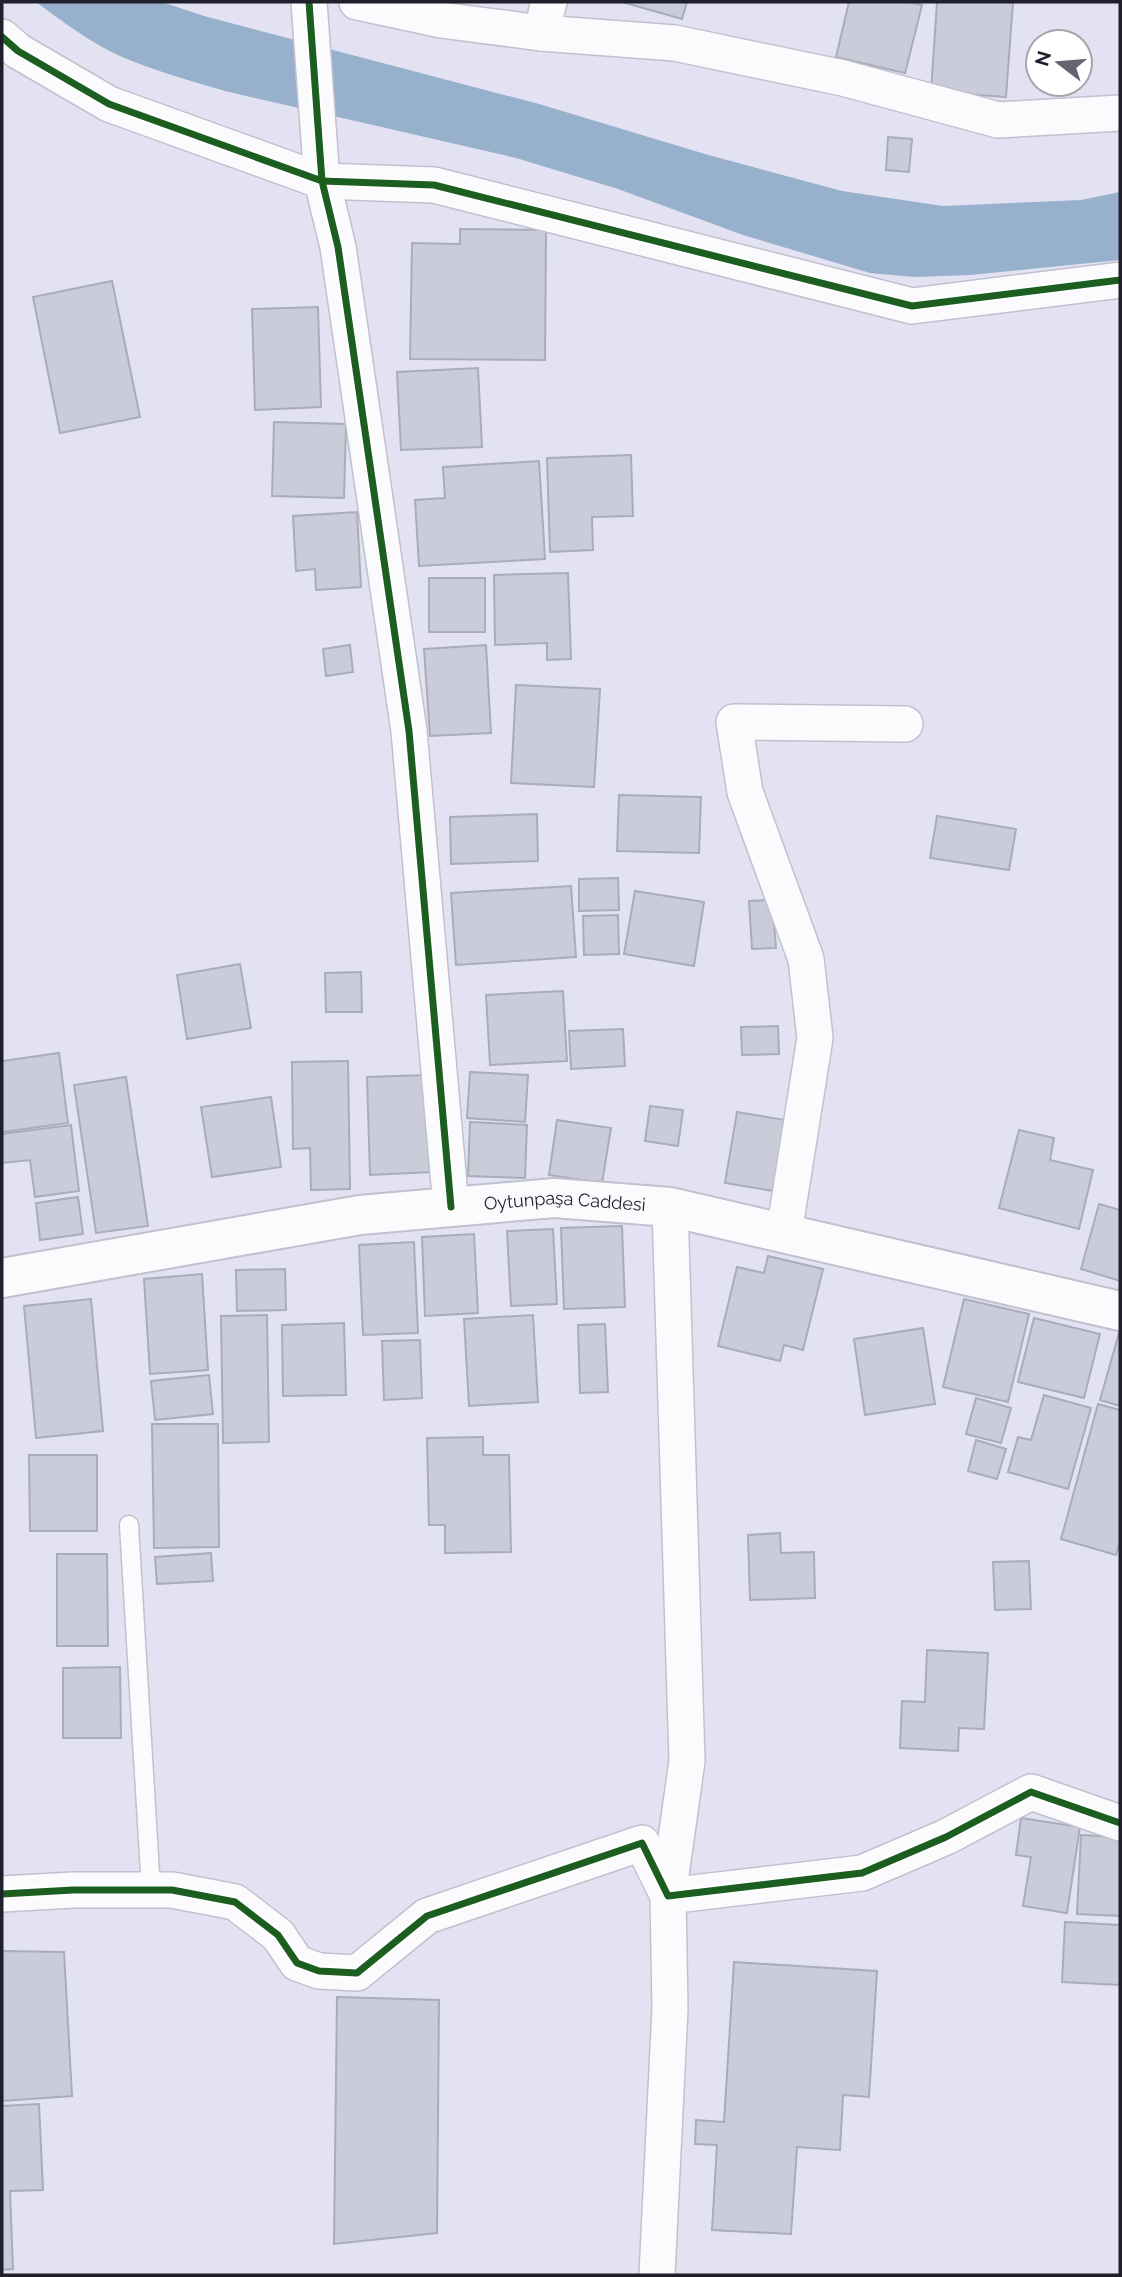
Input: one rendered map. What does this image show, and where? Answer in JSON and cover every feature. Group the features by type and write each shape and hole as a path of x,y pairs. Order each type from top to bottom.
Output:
{"street":[{"path":"309,2 322,181 338,247 409,731 451,1207"},
{"path":"357,2 442,20 545,18 843,78 998,120 1120,113"},
{"path":"2,37 18,51 109,104 322,181 434,185 912,306 1120,280"},
{"path":"784,1233 815,1038 806,958 745,792 734,722 905,724"},
{"name":"Oytunpaşa Caddesi","path":"2,1278 360,1215 554,1198 670,1207 1120,1311"},
{"path":"657,2275 670,2008 668,1896 687,1761 670,1207"},
{"path":"668,1896 862,1874 946,1837 1031,1792 1120,1823"},
{"path":"2,1894 73,1890 172,1890 234,1902 278,1934 297,1963 319,1971 356,1973 427,1916 642,1843 668,1896"}],"lane":[{"path":"129,1525 151,1890"}],"water":[{"path":"36,2 162,2 204,16 539,104 705,154 842,191 943,206 1081,200 1120,192 1120,260 971,275 915,277 870,273 743,235 618,189 516,158 225,91 173,76 111,51 78,32"}],"building":[{"path":"622,2 687,2 682,19"},
{"path":"849,2 909,2 922,5 905,73 836,57"},
{"path":"937,2 1013,2 1006,97 931,92"},
{"path":"888,137 912,139 909,172 886,170"},
{"path":"460,229 546,230 545,360 410,359 412,243 460,244"},
{"path":"112,281 140,417 60,433 33,297"},
{"path":"318,307 321,407 255,410 252,309"},
{"path":"478,368 482,447 401,450 397,372"},
{"path":"274,422 346,424 344,498 272,496"},
{"path":"631,455 633,516 592,517 593,550 550,552 547,458"},
{"path":"539,461 545,559 419,566 415,500 445,498 443,467"},
{"path":"357,512 361,587 316,590 315,569 296,571 293,516"},
{"path":"568,573 571,659 547,660 547,643 495,645 494,575"},
{"path":"429,578 485,578 485,632 429,632"},
{"path":"350,645 353,672 326,676 323,649"},
{"path":"486,645 491,733 430,736 424,649"},
{"path":"516,685 600,689 594,787 511,783"},
{"path":"619,795 701,797 699,853 617,851"},
{"path":"537,814 538,861 451,864 450,817"},
{"path":"937,816 1016,829 1009,870 930,858"},
{"path":"618,878 619,910 579,911 579,879"},
{"path":"571,886 576,957 456,965 451,893"},
{"path":"635,891 704,902 694,966 624,954"},
{"path":"772,900 776,948 752,949 749,901"},
{"path":"618,915 619,954 584,955 583,916"},
{"path":"240,964 251,1028 187,1039 177,975"},
{"path":"361,972 362,1012 326,1012 325,973"},
{"path":"563,991 567,1061 490,1065 486,995"},
{"path":"778,1026 779,1054 742,1055 741,1027"},
{"path":"623,1029 625,1066 571,1069 569,1031"},
{"path":"59,1053 68,1123 2,1132 2,1061"},
{"path":"348,1061 350,1189 311,1190 310,1148 293,1149 292,1062"},
{"path":"470,1072 528,1075 525,1122 467,1118"},
{"path":"428,1075 432,1172 370,1175 367,1077"},
{"path":"126,1077 148,1226 96,1233 74,1085"},
{"path":"271,1097 281,1167 212,1177 201,1107"},
{"path":"650,1106 683,1110 678,1146 645,1141"},
{"path":"737,1112 785,1120 773,1191 725,1183"},
{"path":"557,1120 611,1128 602,1183 549,1175"},
{"path":"470,1122 527,1125 525,1178 468,1176"},
{"path":"71,1125 79,1191 35,1197 30,1160 2,1163 2,1134"},
{"path":"1019,1130 1054,1138 1050,1160 1093,1170 1079,1229 999,1208"},
{"path":"78,1197 83,1234 40,1240 36,1203"},
{"path":"1099,1204 1120,1210 1120,1281 1081,1269"},
{"path":"622,1226 625,1307 564,1309 561,1228"},
{"path":"553,1229 557,1304 511,1306 507,1231"},
{"path":"474,1234 478,1313 425,1316 422,1237"},
{"path":"414,1242 418,1333 363,1335 359,1245"},
{"path":"768,1256 823,1269 803,1350 784,1345 780,1361 718,1346 737,1267 764,1273"},
{"path":"285,1269 286,1310 237,1311 236,1270"},
{"path":"202,1274 208,1370 150,1374 144,1279"},
{"path":"91,1299 103,1431 36,1438 24,1306"},
{"path":"964,1299 1029,1314 1008,1402 943,1387"},
{"path":"267,1315 269,1442 223,1443 221,1316"},
{"path":"533,1315 538,1402 469,1406 464,1319"},
{"path":"1034,1318 1100,1334 1084,1398 1018,1382"},
{"path":"344,1323 346,1395 283,1396 282,1325"},
{"path":"605,1324 608,1392 580,1393 578,1325"},
{"path":"923,1328 935,1404 865,1415 854,1339"},
{"path":"1120,1333 1120,1406 1100,1400"},
{"path":"420,1340 422,1398 384,1400 382,1341"},
{"path":"209,1375 213,1414 155,1420 151,1381"},
{"path":"1044,1395 1091,1408 1068,1489 1008,1472 1018,1437 1031,1440"},
{"path":"976,1398 1011,1408 1001,1443 966,1434"},
{"path":"1098,1404 1120,1410 1120,1541 1116,1555 1061,1539"},
{"path":"152,1424 218,1424 219,1547 154,1548"},
{"path":"483,1437 483,1455 509,1455 511,1552 445,1553 445,1525 429,1525 427,1438"},
{"path":"976,1440 1006,1449 997,1479 968,1471"},
{"path":"29,1455 97,1455 97,1531 30,1531"},
{"path":"780,1533 781,1553 814,1552 815,1598 750,1600 748,1535"},
{"path":"211,1553 213,1581 157,1584 155,1557"},
{"path":"57,1554 107,1554 108,1646 57,1646"},
{"path":"1029,1561 1031,1609 995,1610 993,1562"},
{"path":"927,1650 988,1653 984,1729 959,1728 958,1751 900,1748 902,1701 925,1702"},
{"path":"120,1667 121,1738 63,1738 63,1668"},
{"path":"1021,1818 1080,1827 1067,1913 1023,1906 1031,1857 1016,1855"},
{"path":"1081,1835 1120,1837 1120,1916 1077,1914"},
{"path":"1065,1922 1120,1925 1120,1985 1062,1982"},
{"path":"2,1951 64,1952 72,2096 2,2101"},
{"path":"734,1962 877,1971 869,2097 843,2095 840,2150 797,2147 791,2234 712,2230 717,2145 695,2144 696,2120 724,2122"},
{"path":"337,1997 439,2000 437,2233 334,2244"},
{"path":"39,2104 43,2190 10,2191 13,2269 2,2270 2,2106"}],"cycle path":[{"path":"309,2 322,181 338,247 409,731 451,1207"},
{"path":"2,37 18,51 109,104 322,181 434,185 912,306 1120,280"},
{"path":"2,1894 73,1890 172,1890 235,1902 278,1935 297,1963 319,1971 357,1973 427,1916 642,1843 668,1896 862,1873 946,1837 1031,1792 1120,1823"}]}
